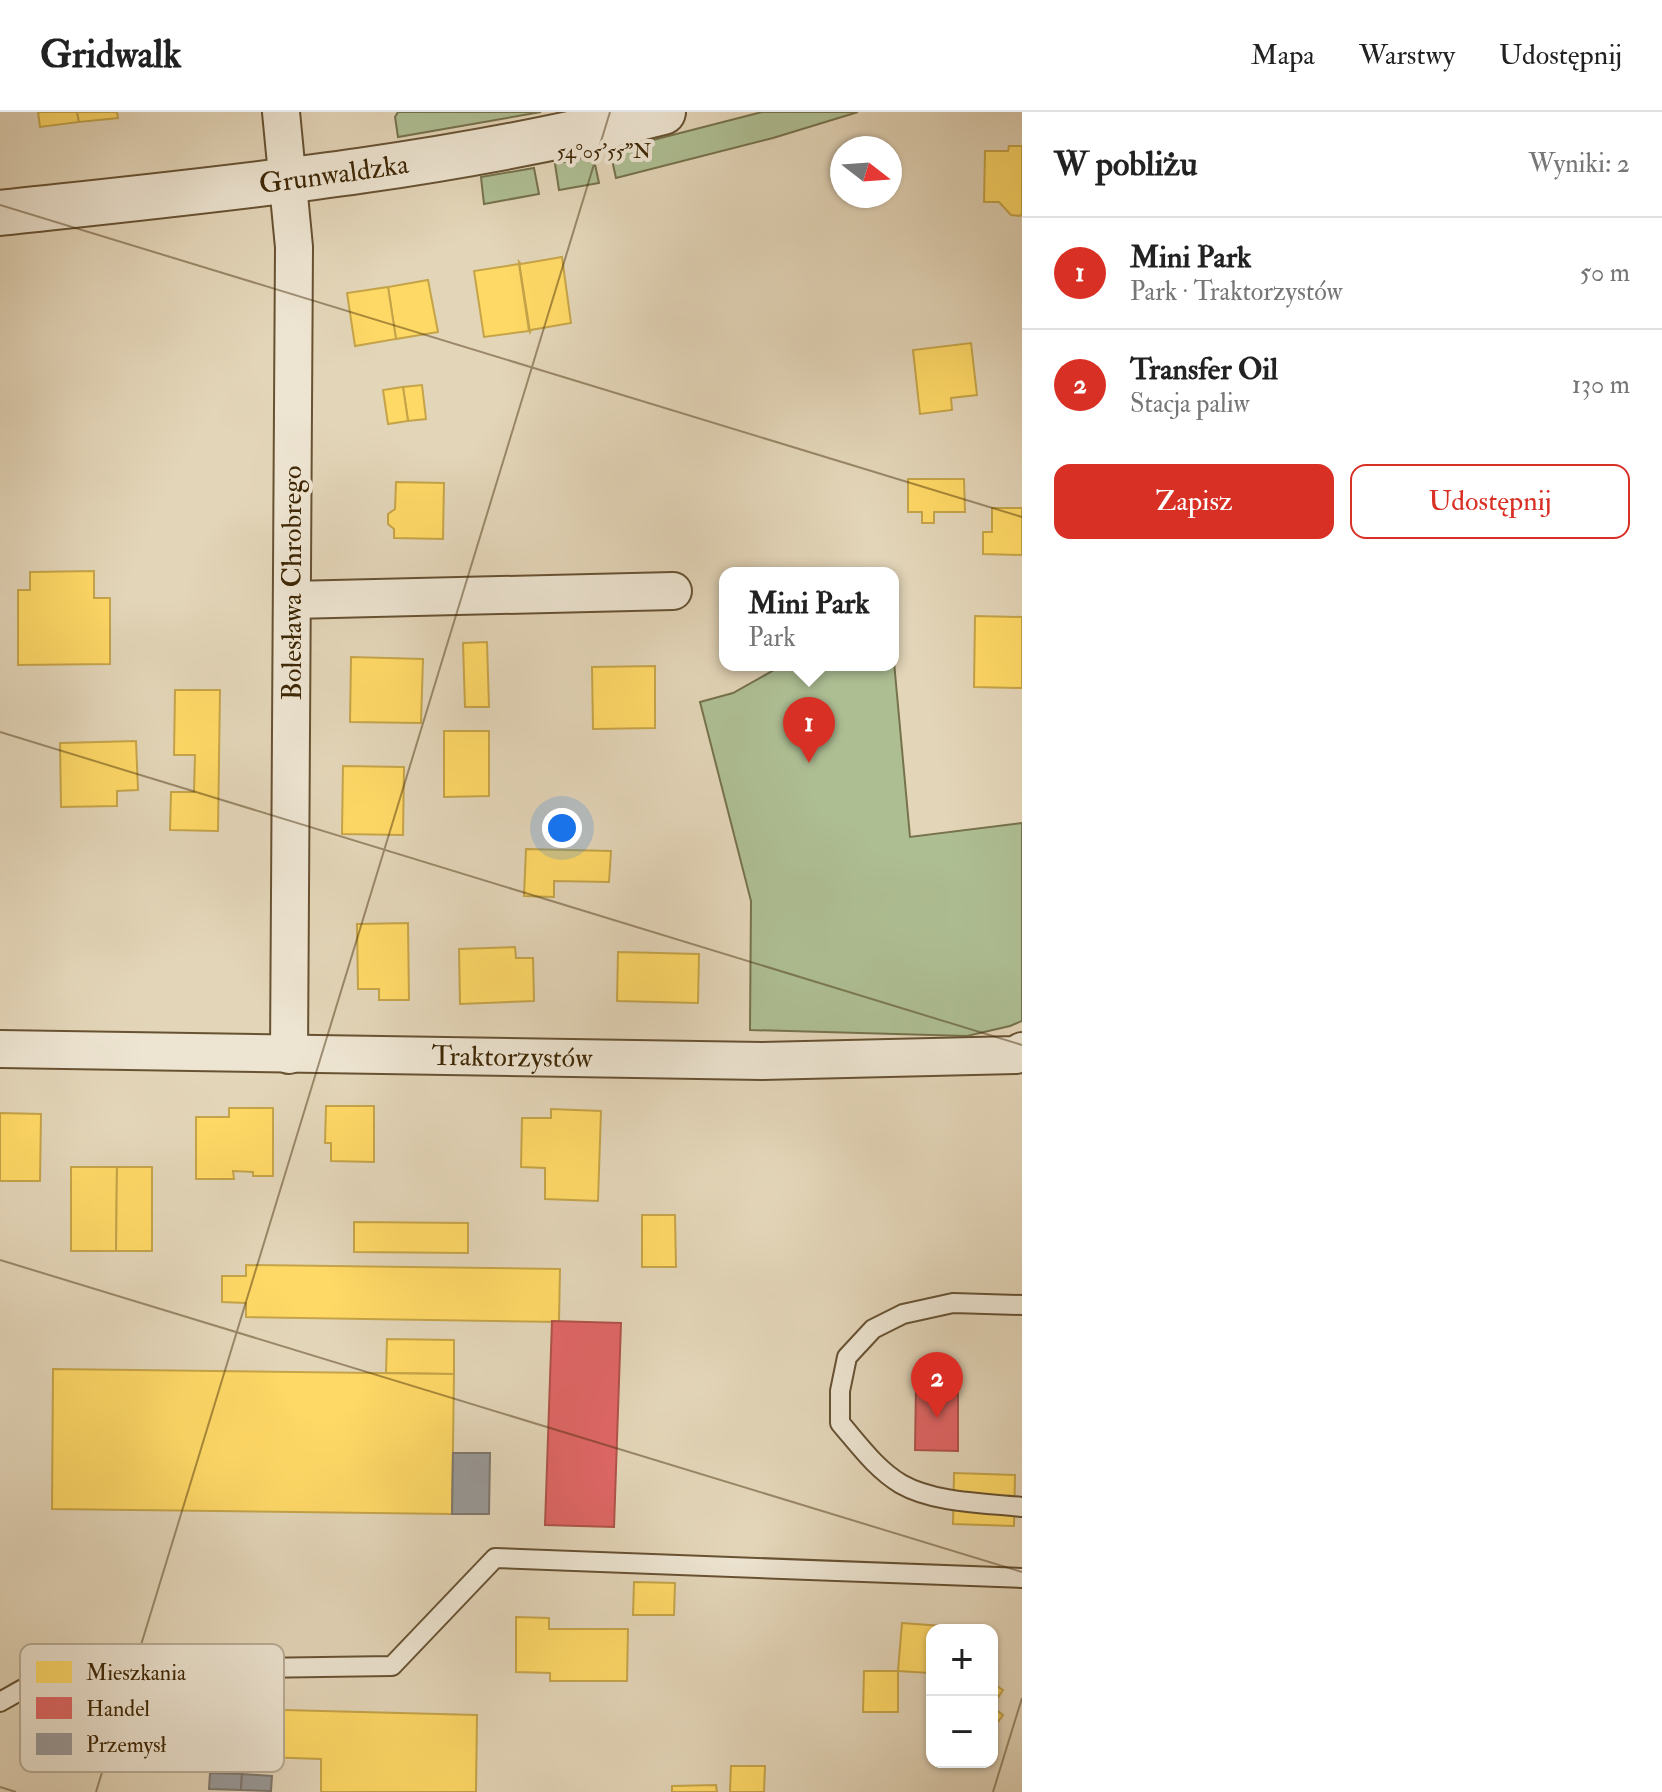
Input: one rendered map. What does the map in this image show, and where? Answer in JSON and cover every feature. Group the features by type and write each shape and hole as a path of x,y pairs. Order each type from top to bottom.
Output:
{"street":[{"name":"Bolesława Chrobrego","path":"281,112 294,247 289,1055"},
{"name":"Grunwaldzka","path":"0,213 288,180 471,153 562,124 663,112"},
{"path":"292,600 673,591"},
{"name":"Traktorzystów","path":"0,1049 762,1061 1016,1055 1022,1051"}],"lane":[{"path":"1022,1305 953,1303 903,1314 873,1329 847,1357 840,1391 840,1423 878,1467 902,1485 934,1497 1022,1507"},
{"path":"284,1668 392,1666 495,1558 1022,1578"},
{"path":"0,1702 20,1691"}],"green space":[{"path":"398,112 541,112 398,137 395,117"},
{"path":"762,112 858,112 773,138 616,178 610,151"},
{"path":"593,155 599,183 559,190 555,164"},
{"path":"534,168 539,194 484,204 481,177"},
{"path":"772,671 895,671 910,837 1022,823 1022,1021 967,1036 750,1030 751,901 700,702 733,693"}],"building: Mieszkania":[{"path":"38,112 77,112 79,122 40,127"},
{"path":"77,112 117,112 118,118 79,122"},
{"path":"1009,146 1022,146 1020,216 1011,215 999,202 984,202 985,151 1008,151"},
{"path":"562,257 571,323 530,332 519,262"},
{"path":"519,264 529,331 484,337 474,271"},
{"path":"428,280 438,332 396,339 388,287"},
{"path":"388,287 396,339 355,346 347,293"},
{"path":"971,343 977,395 951,398 952,410 920,414 913,350"},
{"path":"422,385 426,419 408,421 403,387"},
{"path":"403,387 408,421 388,424 383,390"},
{"path":"908,479 964,479 965,512 934,512 934,523 922,523 922,512 908,512"},
{"path":"396,482 444,483 443,539 394,538 394,529 388,524 388,514 395,509"},
{"path":"992,508 1022,508 1022,555 983,554 983,532 992,532"},
{"path":"94,571 94,598 110,598 110,664 18,665 18,590 30,590 30,572"},
{"path":"975,616 1022,617 1022,688 974,687"},
{"path":"487,642 489,707 465,707 463,643"},
{"path":"351,657 423,659 421,723 350,722"},
{"path":"655,666 655,728 593,729 592,667"},
{"path":"175,690 220,690 218,831 170,830 171,792 194,792 195,755 174,755"},
{"path":"444,731 489,731 489,796 444,797"},
{"path":"136,741 138,790 117,791 117,806 61,807 60,743"},
{"path":"343,766 404,767 403,835 342,834"},
{"path":"526,849 611,851 609,882 554,881 554,897 524,896"},
{"path":"408,923 409,1000 379,1000 379,989 358,989 357,924"},
{"path":"515,947 516,958 533,958 534,1001 460,1004 459,949"},
{"path":"618,952 699,954 698,1003 617,1001"},
{"path":"326,1106 374,1106 374,1162 331,1161 331,1143 325,1143"},
{"path":"229,1108 273,1108 273,1176 253,1176 253,1172 233,1171 234,1179 196,1179 196,1117 229,1117"},
{"path":"551,1109 601,1111 598,1201 545,1199 545,1168 521,1167 522,1118 551,1118"},
{"path":"0,1113 41,1114 40,1181 0,1181"},
{"path":"71,1167 117,1167 116,1251 71,1251"},
{"path":"117,1167 152,1167 152,1251 116,1251"},
{"path":"642,1215 675,1215 676,1267 642,1267"},
{"path":"354,1222 468,1223 468,1253 354,1252"},
{"path":"246,1265 560,1269 559,1322 246,1317 246,1303 222,1302 222,1276 246,1276"},
{"path":"387,1339 454,1340 454,1374 386,1373"},
{"path":"53,1369 454,1374 452,1514 52,1509"},
{"path":"954,1473 1015,1475 1014,1526 953,1524"},
{"path":"634,1582 675,1583 674,1615 633,1615"},
{"path":"516,1617 549,1618 549,1629 628,1629 627,1681 550,1681 550,1673 516,1672"},
{"path":"902,1623 926,1625 926,1673 898,1671"},
{"path":"864,1671 898,1671 898,1712 863,1712"},
{"path":"284,1710 477,1715 476,1792 321,1792 321,1759 284,1758"},
{"path":"731,1766 765,1766 764,1792 730,1792"},
{"path":"716,1785 717,1792 672,1792 672,1786"}],"building: Handel":[{"path":"552,1321 621,1323 614,1527 545,1525"},
{"path":"916,1386 958,1386 958,1451 915,1450"}],"building: Przemysł":[{"path":"453,1453 490,1453 489,1514 452,1514"},
{"path":"210,1773 242,1774 241,1790 209,1789"},
{"path":"242,1774 272,1776 271,1791 241,1790"}],"place":[{"name":"Mini Park","path":"809,763"},
{"name":"Transfer Oil","path":"937,1418"}]}
